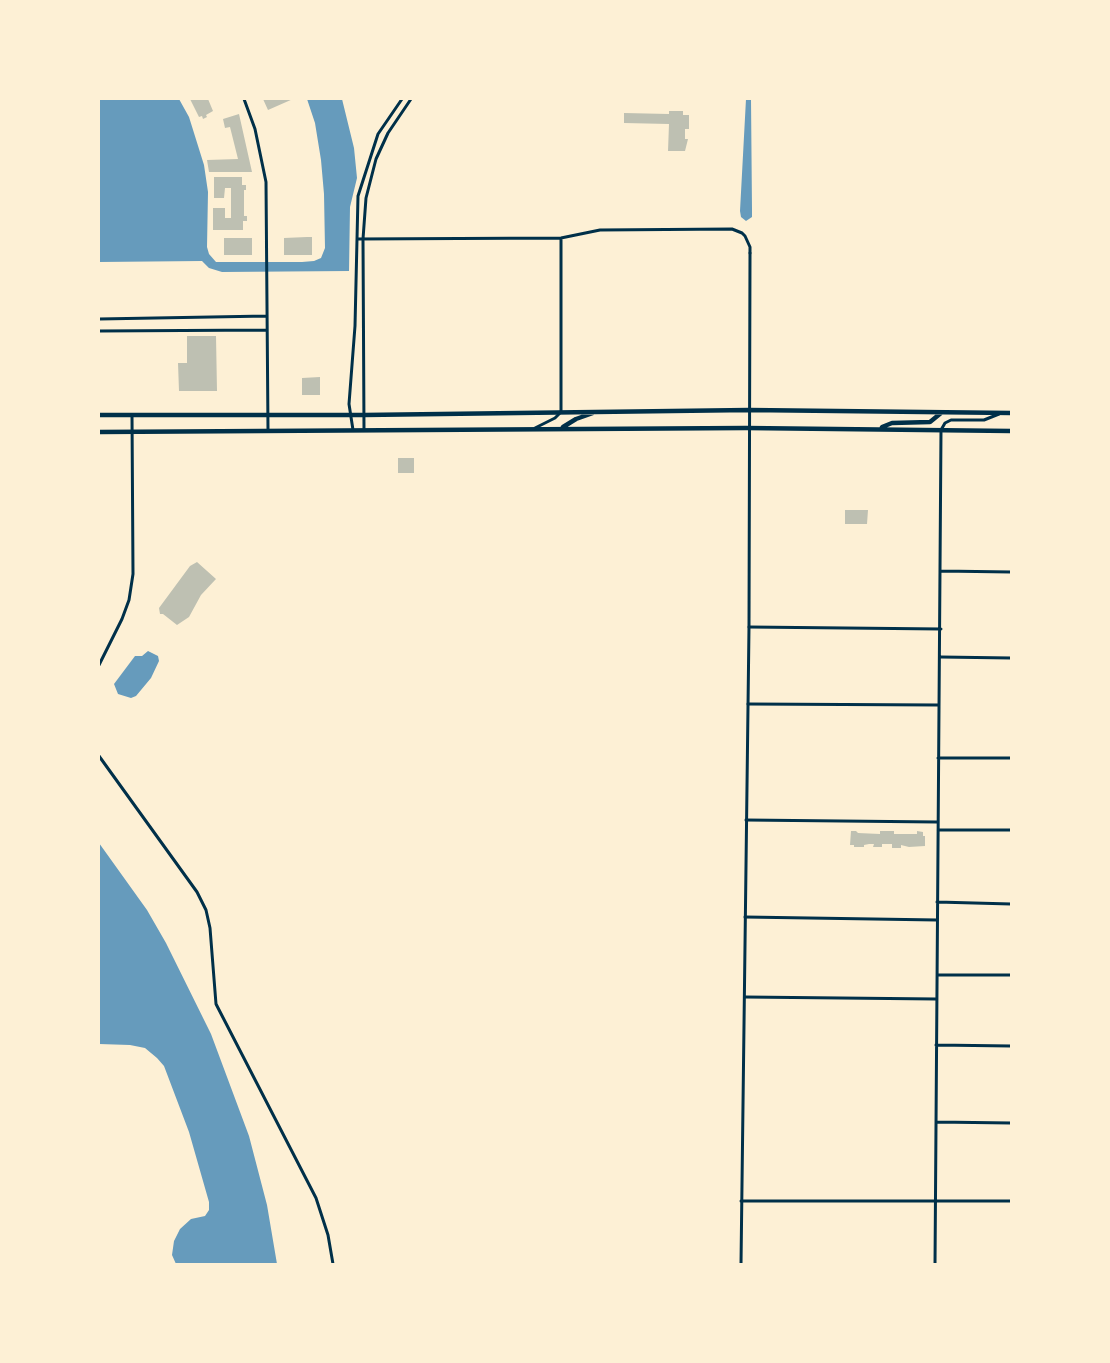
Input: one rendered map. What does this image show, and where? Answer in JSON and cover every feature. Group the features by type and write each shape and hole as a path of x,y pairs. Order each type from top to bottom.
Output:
{"main road":[{"path":"99,415 364,415 749,410 1011,413"},
{"path":"562,429 576,419 599,411"},
{"path":"880,429 892,423 930,422 941,413"},
{"path":"99,432 749,428 1011,431"}],"street":[{"path":"244,99 255,129 264,170 268,431"},
{"path":"353,430 349,404 354,335 358,196 378,134 402,99"},
{"path":"364,430 363,239 366,198 376,159 388,133 411,99"},
{"path":"364,178 370,181"},
{"path":"357,239 561,238 600,230 732,229 746,236 750,247 748,704 741,1264"},
{"path":"531,429 549,422 561,412 561,238"},
{"path":"99,319 267,316"},
{"path":"99,331 267,330"},
{"path":"934,1264 941,430 945,423 951,420 984,420 1002,413"},
{"path":"99,665 129,600 134,568 132,415"},
{"path":"941,572 1011,572"},
{"path":"748,627 940,629"},
{"path":"940,657 1011,658"},
{"path":"748,704 938,705"},
{"path":"99,756 198,892 206,910 210,928 216,1004 315,1198 328,1235 333,1264"},
{"path":"938,758 1011,758"},
{"path":"746,820 937,822"},
{"path":"937,830 1011,830"},
{"path":"937,902 1011,904"},
{"path":"745,917 937,920"},
{"path":"937,975 1011,975"},
{"path":"745,997 936,999"},
{"path":"936,1045 1011,1046"},
{"path":"936,1122 1011,1123"},
{"path":"741,1201 1011,1201"}],"water":[{"path":"99,99 179,99 189,117 204,165 208,192 207,247 209,254 216,262 302,262 321,258 325,248 321,160 315,123 307,99 342,99 354,148 357,178 350,207 349,271 222,272 209,268 202,261 99,262"},
{"path":"746,99 751,99 752,217 746,221 741,217 740,211"},
{"path":"148,651 158,656 159,661 151,678 136,696 131,698 118,694 114,684 135,656 142,656"},
{"path":"99,843 147,910 211,1034 249,1136 267,1205 277,1264 176,1264 172,1255 174,1241 180,1229 191,1219 205,1216 209,1210 209,1202 189,1132 164,1066 145,1048 99,1044"}],"building":[{"path":"190,99 208,99 213,111 203,119 202,116 199,117"},
{"path":"263,99 293,99 268,110"},
{"path":"669,111 683,111 683,115 689,115 689,129 685,129 685,139 688,139 685,151 668,151 669,124 624,123 624,113 669,114"},
{"path":"239,114 252,172 209,172 207,160 238,159 230,127 225,128 223,119"},
{"path":"214,177 242,177 242,185 246,185 244,216 247,216 247,221 243,221 243,230 213,230 213,208 225,208 225,218 231,218 231,188 225,188 224,198 214,198"},
{"path":"312,237 312,255 284,255 284,238"},
{"path":"224,238 252,238 252,255 224,255"},
{"path":"187,336 216,336 217,391 179,391 178,363 187,363"},
{"path":"320,377 320,395 302,395 302,378"},
{"path":"398,458 414,458 414,473 398,473"},
{"path":"845,510 868,510 867,524 845,524"},
{"path":"197,562 216,579 201,595 189,617 177,625 160,614 159,608 190,566"},
{"path":"851,831 880,834 880,831 894,831 894,834 923,832 925,846 901,845 901,848 892,848 892,844 873,847 874,844 869,844 864,847 854,847 850,845"}]}
